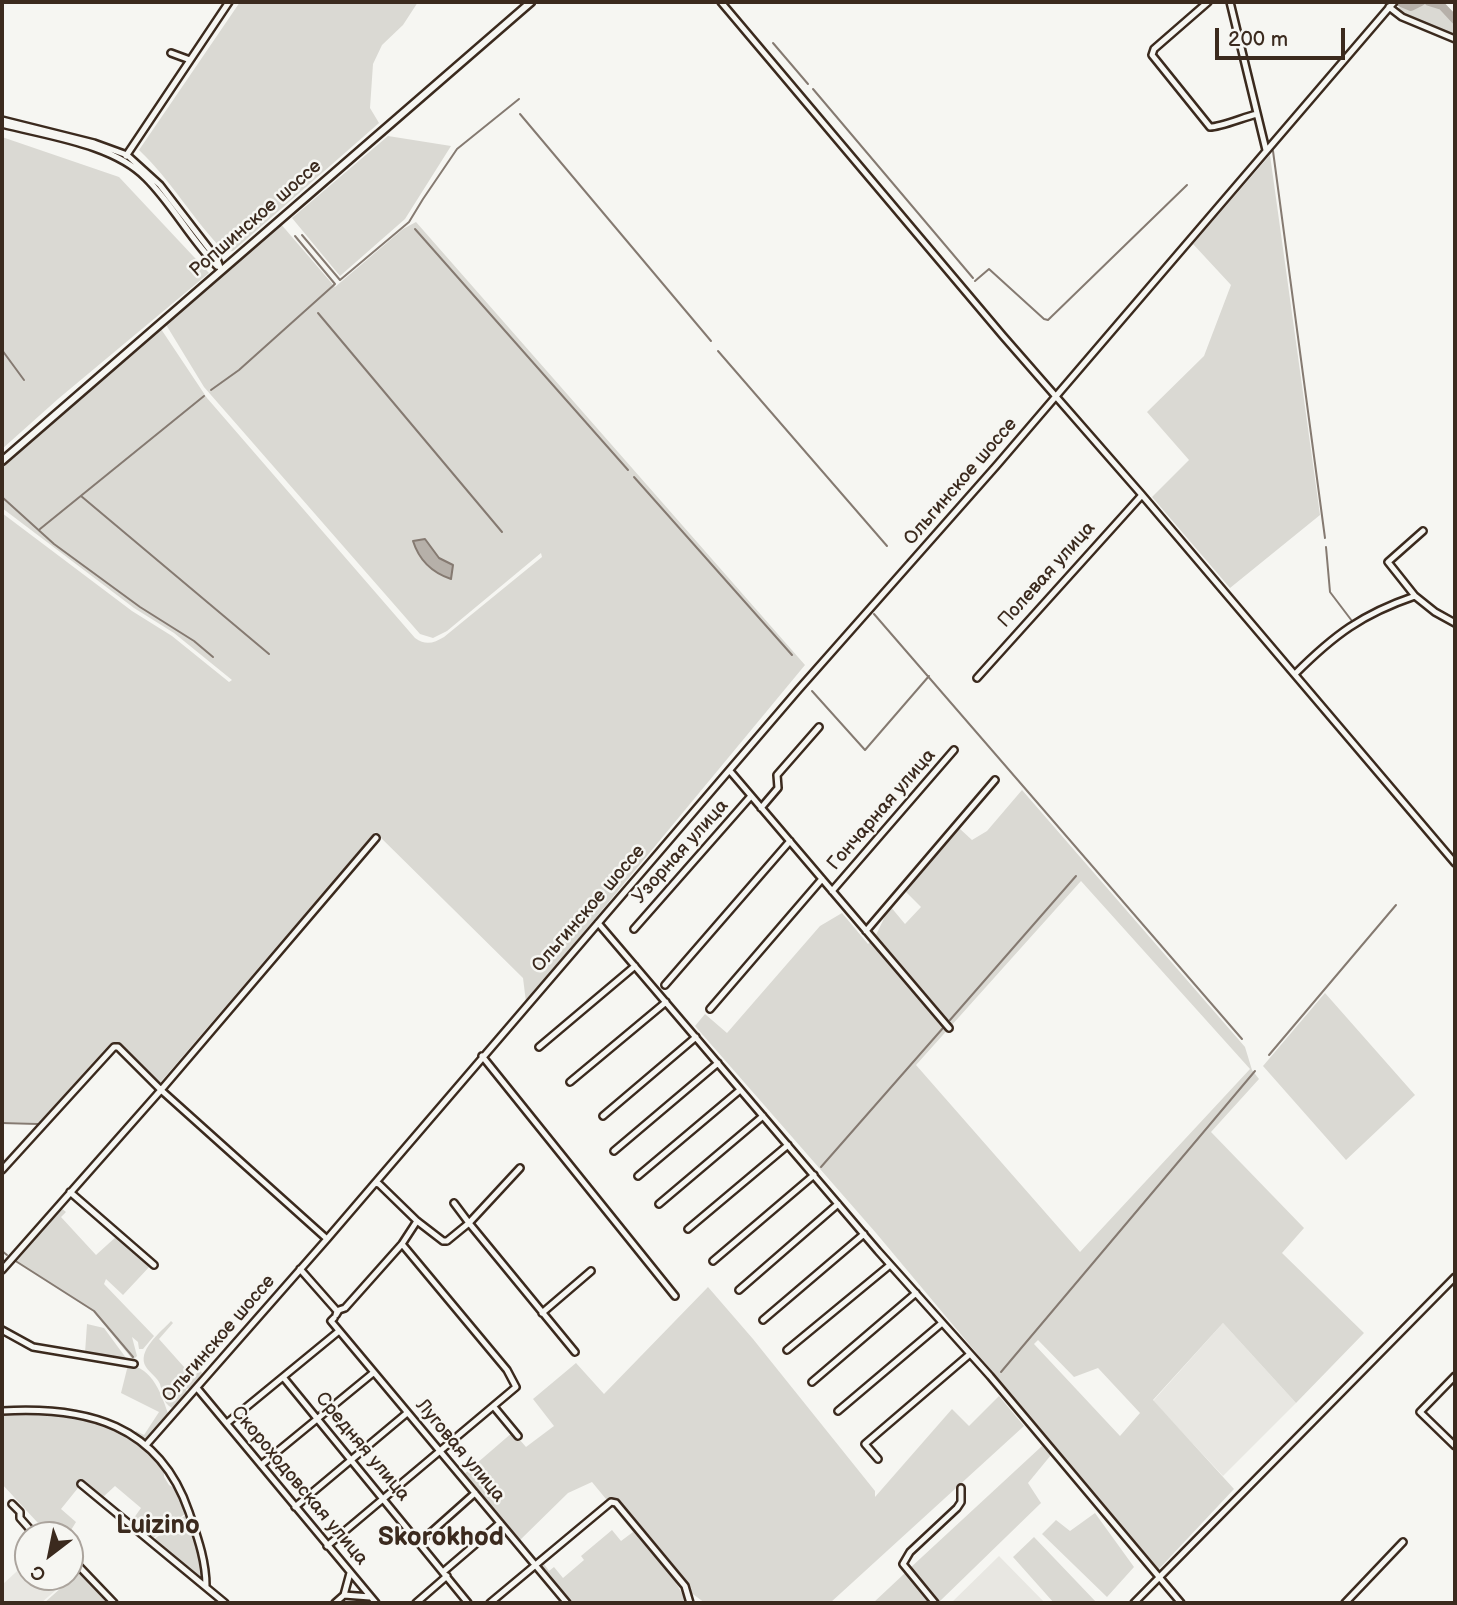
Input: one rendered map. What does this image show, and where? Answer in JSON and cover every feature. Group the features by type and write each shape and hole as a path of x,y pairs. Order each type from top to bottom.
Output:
{"main road":[{"name":"Ропшинское шоссе","path":"2,461 531,2"}],"street":[{"path":"125,157 229,2"},
{"path":"721,2 1455,863"},
{"path":"1208,2 1154,48 1152,55 1210,127 1215,128 1237,118 1257,114"},
{"path":"1230,2 1266,150"},
{"name":"Ольгинское шоссе","path":"146,1445 327,1240 482,1056 1056,396 1394,2"},
{"path":"1389,7 1402,17 1455,39"},
{"path":"171,52 190,60"},
{"path":"2,122 94,143 146,170 217,259 221,270"},
{"name":"Полевая улица","path":"977,678 1142,495"},
{"path":"1423,531 1388,562 1415,596 1455,623"},
{"path":"1295,674 1350,625 1415,596"},
{"path":"761,808 778,788 777,775 819,727"},
{"name":"Гончарная улица","path":"832,891 954,750"},
{"path":"730,771 949,1028"},
{"path":"866,930 995,780"},
{"name":"Узорная улица","path":"634,929 751,796"},
{"path":"2,1270 376,838"},
{"path":"665,985 790,841"},
{"path":"710,1009 822,879"},
{"path":"598,923 890,1265 1161,1576 1181,1603"},
{"path":"539,1046 635,966"},
{"path":"570,1082 666,1002"},
{"path":"603,1116 696,1037"},
{"path":"2,1170 114,1047 122,1048 160,1090 327,1240"},
{"path":"482,1056 675,1296"},
{"path":"614,1152 718,1063"},
{"path":"638,1176 740,1090"},
{"path":"659,1204 763,1116"},
{"path":"688,1229 788,1145"},
{"path":"375,1183 417,1221 443,1241 447,1241 469,1223 520,1168"},
{"path":"713,1261 814,1175"},
{"path":"70,1192 154,1265"},
{"path":"454,1203 575,1352"},
{"path":"739,1290 838,1204"},
{"path":"335,1317 402,1244 417,1221"},
{"path":"763,1320 864,1234"},
{"path":"327,1546 513,1391 515,1383 402,1244"},
{"path":"787,1350 890,1265"},
{"name":"Луговая улица","path":"300,1269 337,1311 331,1321 565,1602"},
{"path":"542,1313 590,1271"},
{"path":"1134,1603 1455,1277"},
{"path":"812,1382 916,1293"},
{"path":"838,1411 942,1323"},
{"path":"2,1330 33,1347 134,1364"},
{"path":"227,1423 339,1331"},
{"path":"878,1459 865,1444 970,1354"},
{"path":"261,1465 373,1373"},
{"path":"1455,1376 1420,1412 1455,1446"},
{"name":"Средняя улица","path":"284,1377 468,1603"},
{"name":"Скороходовская улица","path":"197,1388 376,1603"},
{"path":"495,1406 518,1436"},
{"path":"2,1411 55,1410 80,1415 117,1427 146,1445 176,1483 187,1507 198,1541 206,1586"},
{"path":"295,1507 407,1413"},
{"path":"81,1484 225,1603"},
{"path":"935,1603 904,1564 911,1552 957,1508 961,1502 961,1488"},
{"path":"419,1543 475,1493"},
{"path":"490,1603 611,1502 616,1503 685,1586 690,1603"},
{"path":"12,1504 20,1512 23,1521"},
{"path":"416,1603 500,1522"},
{"path":"1345,1603 1403,1542"},
{"path":"84,1572 114,1603"},
{"path":"335,1603 344,1595 350,1573"},
{"path":"344,1595 370,1597"}],"shaded area":[{"path":"240,2 418,2 403,25 382,45 373,64 370,108 379,123 233,251 225,252 139,150"},
{"path":"1404,2 1441,2 1455,13 1455,35 1397,10"},
{"path":"388,136 451,146 405,219 340,276 292,218"},
{"path":"2,137 119,177 209,273 2,449"},
{"path":"1270,155 1320,515 1230,588 1152,497 1189,460 1147,412 1204,356 1231,285 1193,244"},
{"path":"416,222 805,665 526,1002 523,978 375,832 159,1084 155,1083 123,1045 116,1043 110,1046 38,1123 2,1122 2,513 132,611 172,636 229,682 232,680 174,633 134,608 2,508 2,465 155,330 161,329 207,398 415,638 430,643 444,637 542,557 541,553 447,631 433,638 420,634 204,387 165,323 280,223 335,287 403,229"},
{"path":"425,539 439,558 453,565 451,579 438,573 419,554 413,541"},
{"path":"1022,790 1245,1047 1252,1070 1259,1079 1211,1132 1304,1228 1282,1253 1364,1333 1296,1403 1223,1323 1153,1400 1234,1489 1158,1570 876,1233 695,1026 705,1014 727,1033 820,926 842,913 868,944 875,937 890,906 905,924 921,907 905,891 959,828 972,840 987,831","holes":["1081,881 1250,1069 1080,1252 916,1065","1038,1340 1074,1377 1098,1368 1140,1413 1120,1436 1034,1344"]},
{"path":"1325,993 1415,1095 1346,1160 1263,1066"},
{"path":"60,1207 66,1212 61,1217 96,1255 118,1235 151,1265 123,1295 106,1279 104,1284 154,1336 143,1349 139,1349 138,1342 132,1337 137,1356 133,1360 93,1311 13,1260"},
{"path":"708,1287 875,1491 875,1497 952,1409 969,1426 999,1396 1024,1426 830,1603 705,1603 675,1581 684,1597 684,1603 568,1603 538,1566 542,1561 549,1571 554,1567 563,1578 584,1560 581,1556 612,1530 621,1541 633,1532 592,1482 568,1493 517,1543 462,1476 513,1432 526,1447 554,1426 533,1399 576,1363 604,1394"},
{"path":"171,1321 173,1323 159,1339 193,1377 200,1370 204,1376 194,1387 186,1389 188,1394 172,1408 165,1400 159,1382 144,1361 151,1342"},
{"path":"1223,1323 1296,1403 1223,1476 1153,1401"},
{"path":"87,1324 104,1328 129,1362 85,1353"},
{"path":"128,1365 137,1367 150,1377 160,1392 169,1416 143,1441 134,1435 136,1431 144,1435 159,1412 121,1393"},
{"path":"52,1412 100,1423 123,1432 149,1452 164,1471 164,1477 169,1485 176,1489 186,1513 152,1539 141,1530 142,1526 135,1523 133,1525 131,1522 141,1508 115,1486 102,1498 82,1483 61,1509 75,1521 36,1521 2,1484 2,1413"},
{"path":"1042,1446 1051,1455 1028,1483 1041,1503 938,1603 909,1569"},
{"path":"1095,1513 1134,1567 1107,1597 1042,1534 1056,1520 1070,1531"},
{"path":"187,1514 199,1557 202,1580 153,1540"},
{"path":"1034,1537 1097,1603 1054,1603 1013,1557"},
{"path":"999,1556 1045,1603 951,1603"},
{"path":"905,1573 930,1603 873,1603"},
{"path":"14,1574 14,1591 55,1591 41,1603 2,1603 2,1585"},
{"path":"84,1577 108,1603 44,1603 58,1591 84,1591"}],"waterway":[{"path":"1399,2 1411,7 1421,2"},
{"path":"1429,2 1442,6 1455,20"},
{"path":"773,43 808,84"},
{"path":"813,89 973,278"},
{"path":"302,235 340,280 409,222 457,149 519,99"},
{"path":"520,114 711,341"},
{"path":"1273,151 1325,538"},
{"path":"975,281 989,269 1048,320 1187,185"},
{"path":"415,229 628,470"},
{"path":"211,390 239,370 335,284 295,236"},
{"path":"318,313 502,532"},
{"path":"2,350 24,380"},
{"path":"718,351 887,546"},
{"path":"40,529 204,396"},
{"path":"634,477 792,655"},
{"path":"81,496 269,654"},
{"path":"2,497 54,544 213,657"},
{"path":"1326,547 1330,592 1352,621"},
{"path":"874,614 1242,1039"},
{"path":"812,691 865,750 929,676"},
{"path":"950,1020 1076,876"},
{"path":"1269,1055 1396,905"},
{"path":"821,1167 943,1028"},
{"path":"1001,1372 1255,1071"},
{"path":"2,1123 38,1124"},
{"path":"2,1251 7,1255"},
{"path":"14,1260 94,1311 133,1357"},
{"path":"2,1275 7,1268"}],"district":[{"name":"Luizino","path":"158,1526"},
{"name":"Skorokhod","path":"441,1538"}]}
